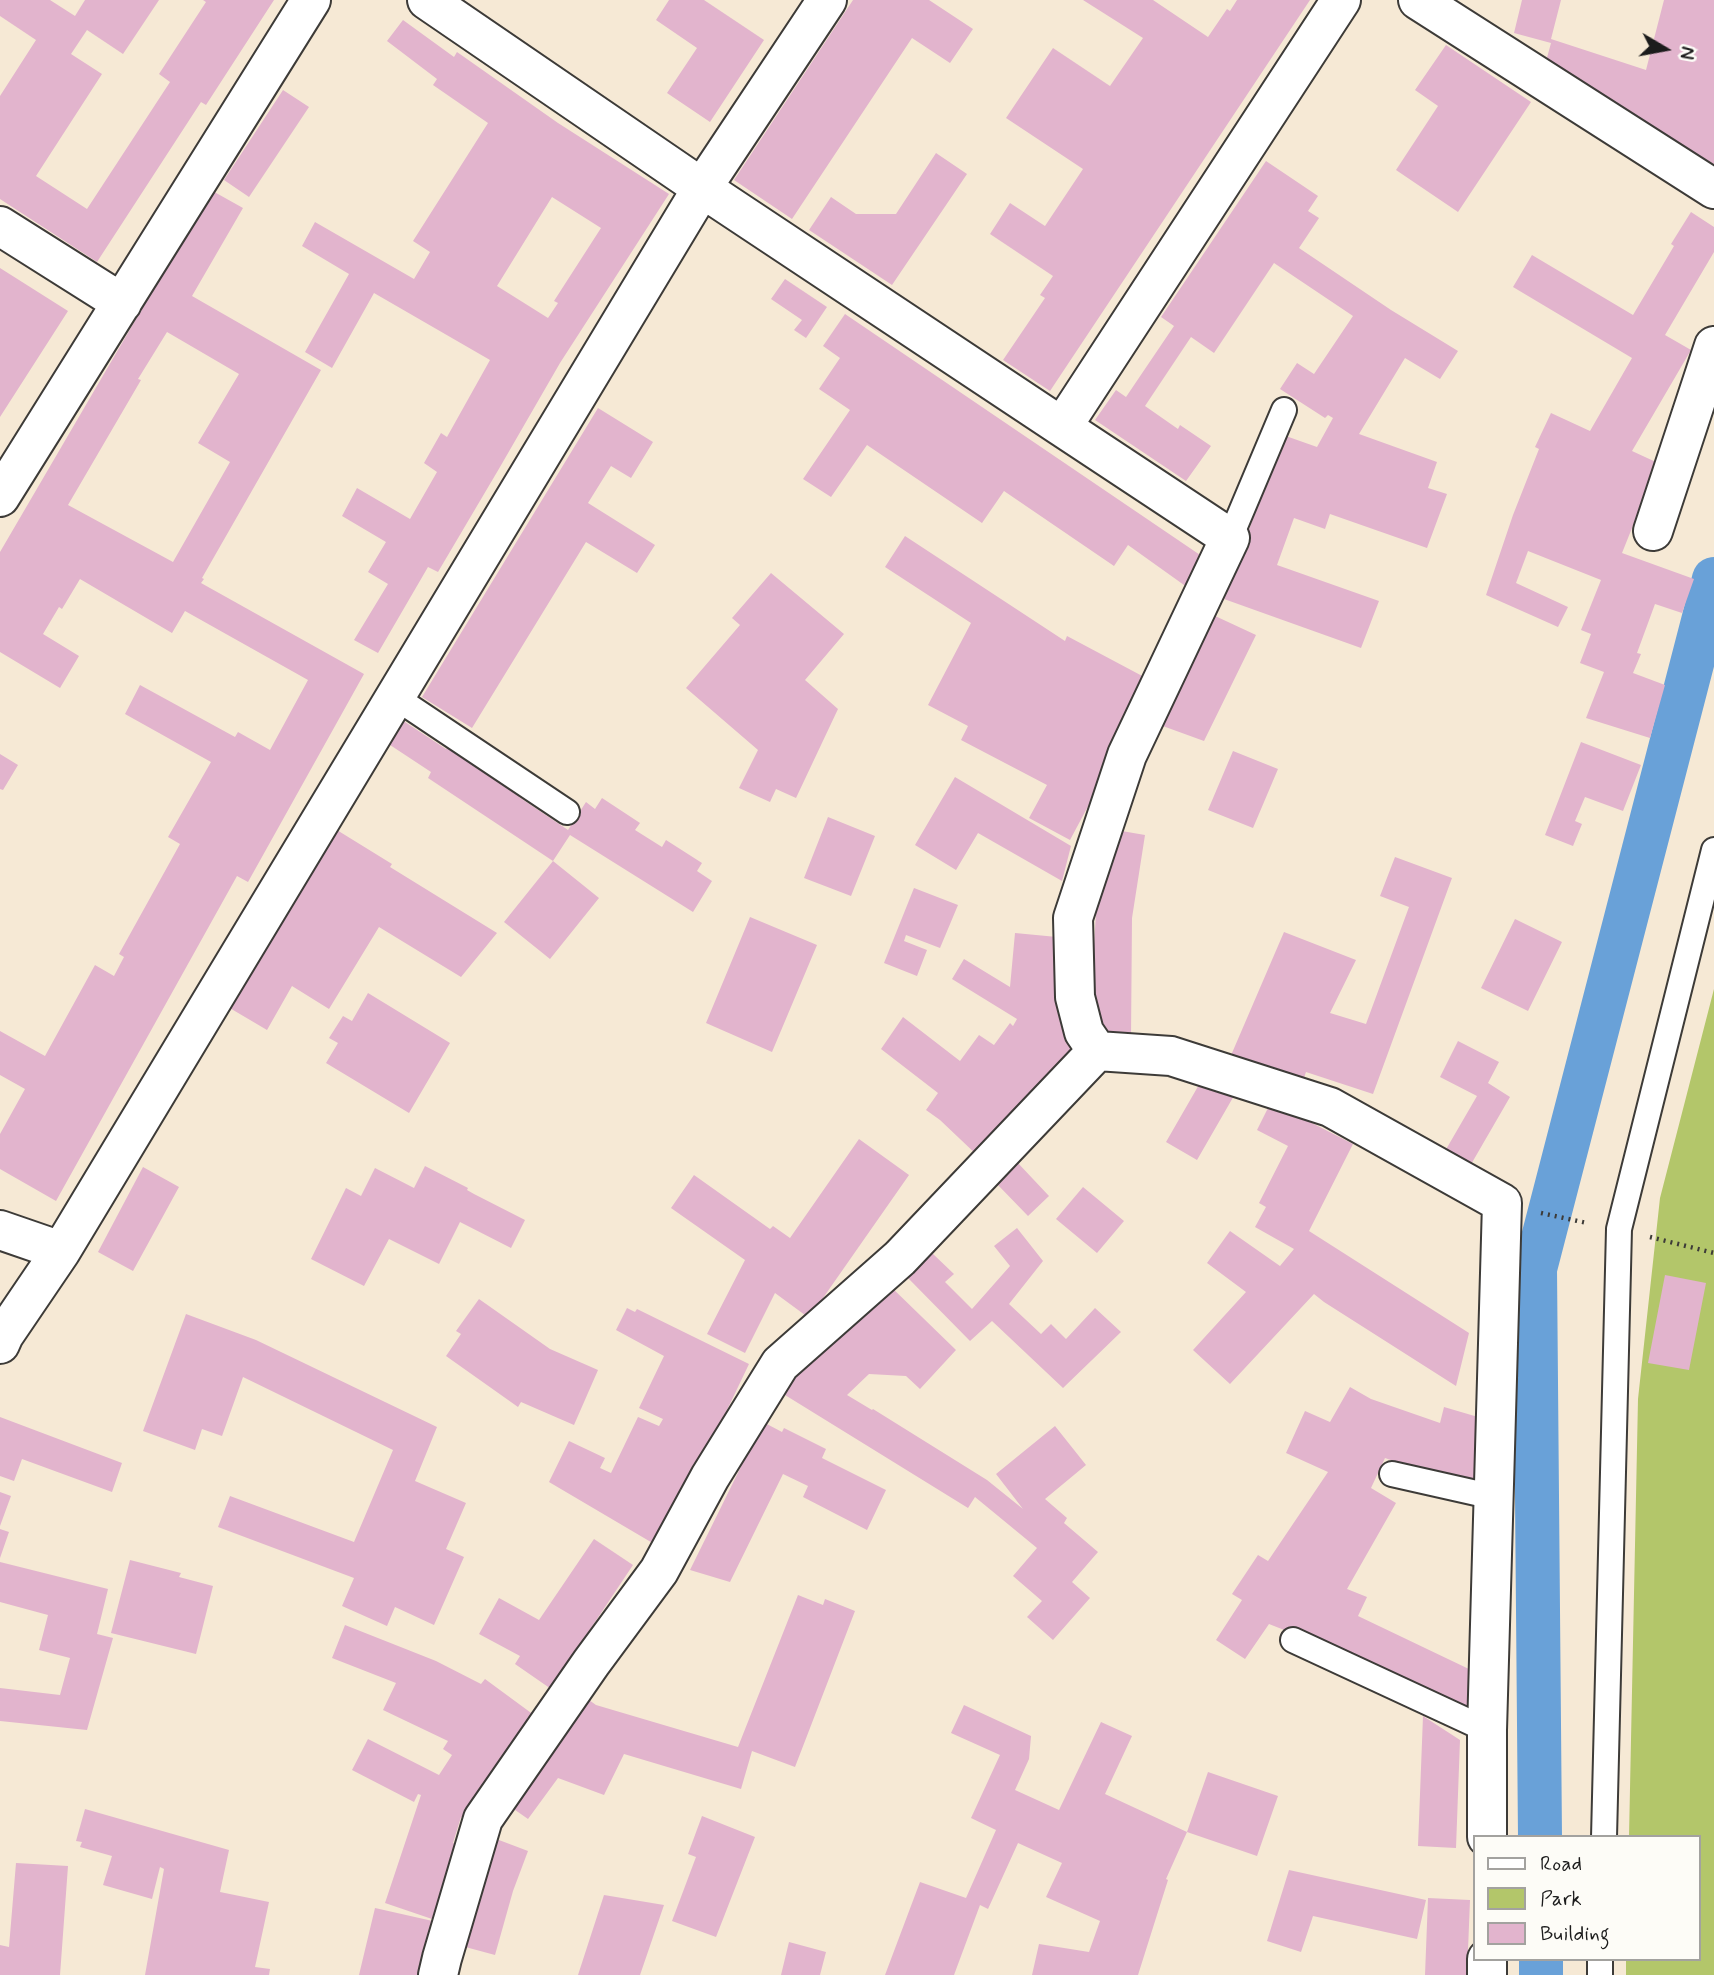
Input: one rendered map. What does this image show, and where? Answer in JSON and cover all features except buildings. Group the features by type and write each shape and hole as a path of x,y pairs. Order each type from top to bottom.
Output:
{"street":[{"path":"0,497 311,0"},
{"path":"427,0 702,188 1230,538 1127,755 1073,918 1075,997 1084,1032 1097,1051"},
{"path":"0,1344 61,1251 702,188 827,0"},
{"path":"1062,427 1341,0"},
{"path":"1418,0 1714,189"},
{"path":"0,226 122,303"},
{"path":"1653,531 1714,346"},
{"path":"1097,1051 1171,1056 1330,1107 1502,1203 1487,1730 1487,1835"},
{"path":"438,1975 482,1819 659,1571 710,1477 780,1364 900,1258 1097,1051"},
{"path":"0,1230 61,1251"}],"lane":[{"path":"1230,538 1283,410"},
{"path":"395,697 567,812"},
{"path":"1604,1835 1609,1227 1714,850"},
{"path":"1392,1475 1494,1497"},
{"path":"1293,1640 1487,1730"}],"path":[{"path":"1537,1212 1714,1253"}],"green space":[{"path":"1714,989 1714,1975 1626,1975 1626,1961 1700,1961 1700,1835 1629,1835 1638,1399 1660,1198"}],"waterway":[{"path":"1540,1835 1535,1269 1714,579"},
{"path":"1541,1961 1541,1975"}]}
